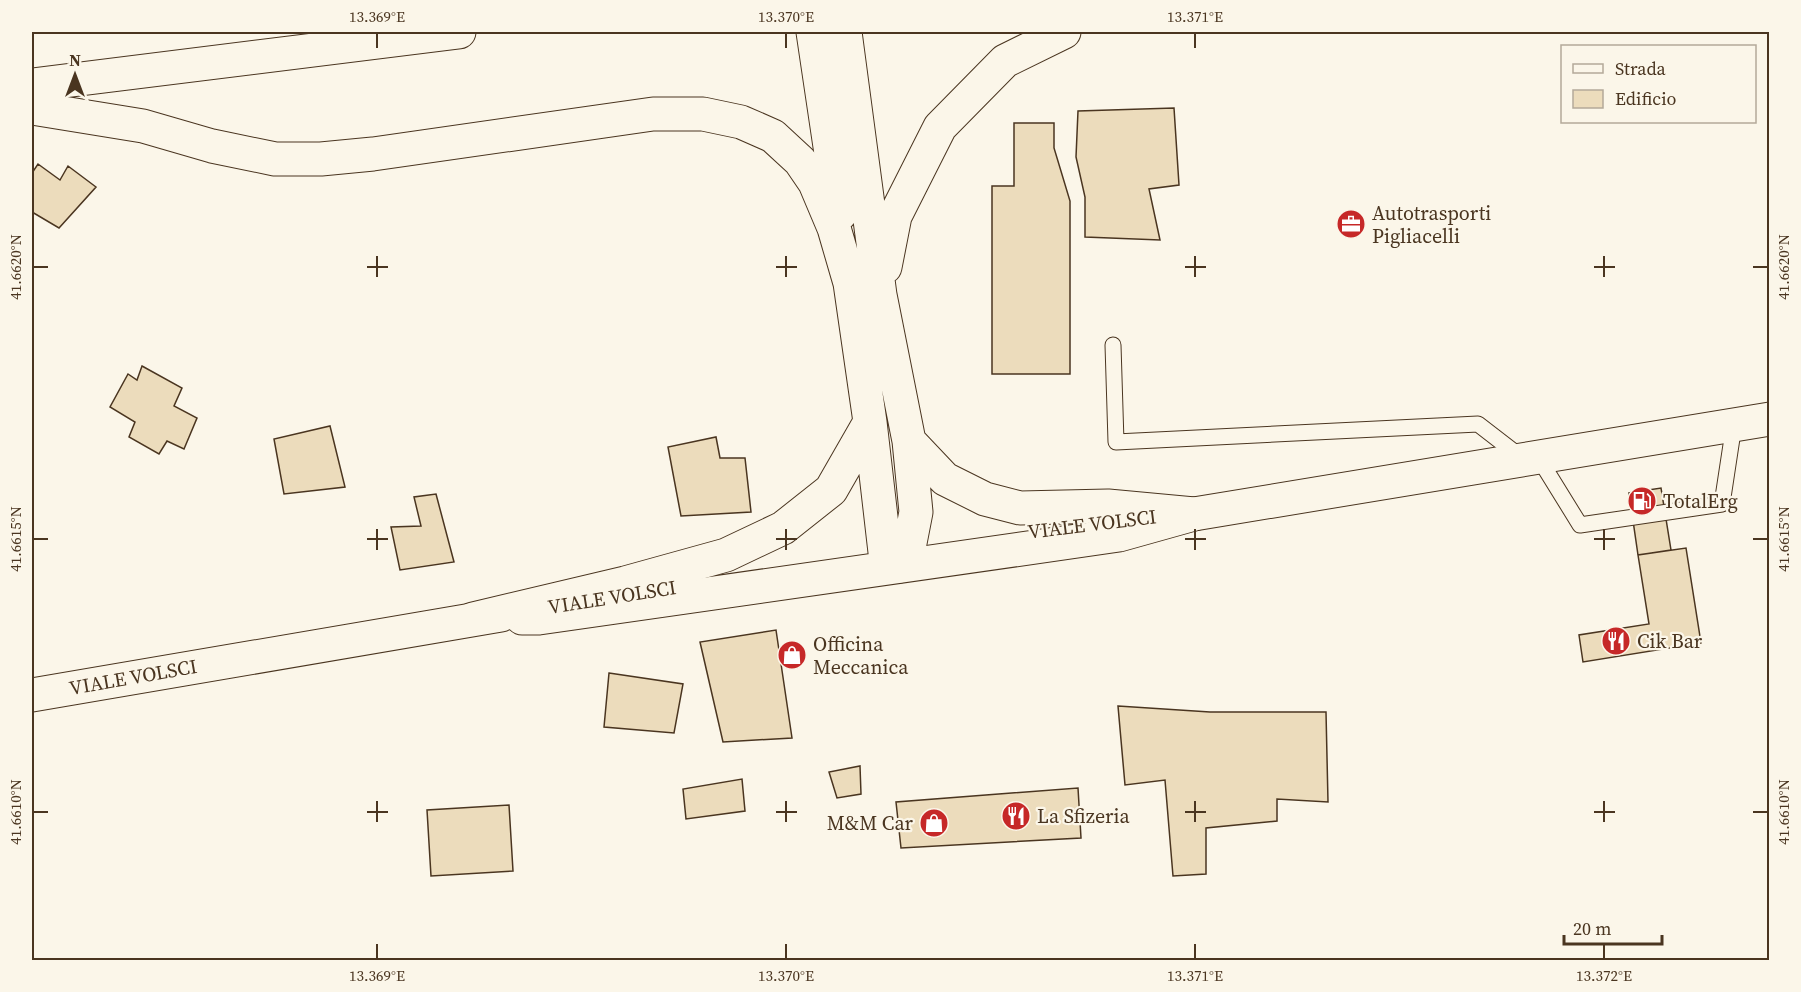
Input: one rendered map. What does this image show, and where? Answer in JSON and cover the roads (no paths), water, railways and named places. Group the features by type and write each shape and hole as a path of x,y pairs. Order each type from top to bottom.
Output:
{"main road":[{"path":"32,85 459,32"},
{"path":"813,32 865,289 909,441 916,513 898,556"},
{"path":"845,32 865,289 870,422 898,556"},
{"path":"865,289 895,216 940,128 1005,61 1064,32"},
{"path":"32,108 143,126 212,146 275,159 310,159 372,154 654,114 703,114 741,122 773,136 800,161 815,183 834,228 865,289"},
{"path":"473,619 538,618 898,556 1119,535 1194,514 1770,419"},
{"path":"473,619 625,583 726,555 783,528 831,490 870,422"},
{"path":"909,441 945,479 985,499 1020,508 1108,506 1194,514"},
{"name":"VIALE VOLSCI","path":"32,695 473,619"}],"lane":[{"path":"1113,345 1116,442 1478,424 1531,458 1580,525 1722,504 1734,425"}],"place":[{"name":"Autotrasporti Pigliacelli","path":"1351,224"},
{"name":"TotalErg","path":"1642,501"},
{"name":"Cik Bar","path":"1616,641"},
{"name":"Officina Meccanica","path":"792,655"},
{"name":"La Sfizeria","path":"1016,816"},
{"name":"M&M Car","path":"934,823"}]}
